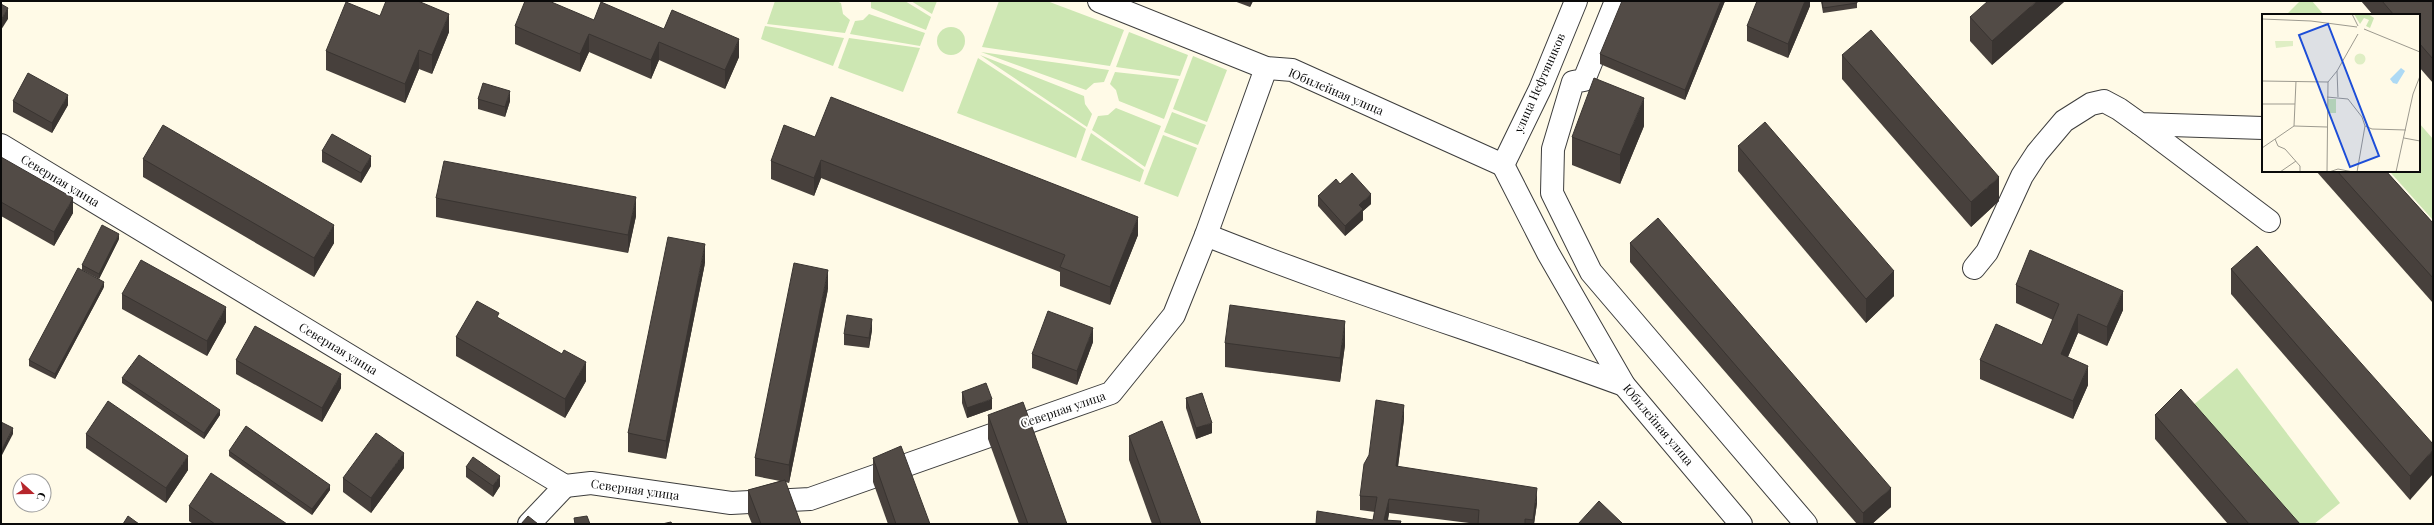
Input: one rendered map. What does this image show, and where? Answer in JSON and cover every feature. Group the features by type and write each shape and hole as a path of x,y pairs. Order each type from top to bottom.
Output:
{"street":[{"name":"Юбилейная улица","path":"1099,1 1266,68 1292,70 1503,165 1585,319 1624,385 1741,524"},
{"name":"улица Нефтяников","path":"1503,165 1540,89 1576,1"},
{"path":"1616,1 1584,80 1573,82 1565,106 1553,149 1552,193 1591,272 1806,524"},
{"name":"Северная улица","path":"1,145 565,486 591,483 731,503 810,499 1111,393 1174,315 1206,235 1266,68"},
{"path":"1974,268 1987,252 2022,176 2037,153 2064,122 2091,104 2104,101 2119,109 2140,124 2269,220"},
{"path":"2140,124 2262,128"},
{"path":"1206,235 1291,269 1529,350 1624,385"},
{"path":"529,524 565,486"}],"green space":[{"path":"775,1 836,1 841,3 843,14 850,20 845,33 767,24"},
{"path":"871,1 905,1 931,17 926,30 871,8"},
{"path":"911,1 937,1 932,14"},
{"path":"999,1 1047,1 1124,30 1110,66 982,47"},
{"path":"2300,1 2312,1 2323,14 2287,14"},
{"path":"869,14 925,33 920,46 850,34 855,21 863,20"},
{"path":"765,26 844,38 833,66 761,39"},
{"path":"951,27 957,28 961,31 964,35 964,47 961,51 957,54 951,55 945,54 941,51 938,47 937,41 938,35 941,31 945,28"},
{"path":"1129,32 1188,55 1180,76 1116,67"},
{"path":"849,38 920,48 903,92 838,68"},
{"path":"981,52 1109,70 1104,82 1094,83 1086,90"},
{"path":"980,55 1084,96 1085,104 1092,114 1087,127"},
{"path":"1193,56 1227,70 1207,122 1173,109"},
{"path":"978,58 1086,129 1076,158 957,113"},
{"path":"1115,72 1179,79 1164,119 1119,101 1116,90 1110,84"},
{"path":"1116,108 1161,126 1145,167 1092,130 1098,116 1108,115"},
{"path":"1172,112 1206,125 1198,145 1164,132"},
{"path":"2420,124 2433,139 2433,220 2391,173 2420,172"},
{"path":"1091,133 1144,170 1140,182 1081,160"},
{"path":"1163,135 1197,148 1178,197 1144,184"},
{"path":"2237,368 2340,503 2314,524 2290,524 2191,407"}],"building":[{"path":"386,1 418,1 449,14 432,55 419,50 405,84 326,51 346,2 380,16"},
{"path":"525,1 549,1 594,20 601,2 664,29 672,10 739,39 725,70 659,42 651,60 589,34 580,54 515,26"},
{"path":"1622,1 1721,1 1685,90 1600,54"},
{"path":"1757,1 1805,1 1788,44 1747,26"},
{"path":"1822,1 1857,1 1857,3 1823,8"},
{"path":"1988,1 2037,1 1992,41 1970,17"},
{"path":"2382,1 2433,2 2433,59 2420,44 2420,14 2393,14"},
{"path":"1,4 8,8 1,20"},
{"path":"1871,30 1999,177 1971,202 1842,55"},
{"path":"28,73 68,95 52,123 13,101"},
{"path":"1594,78 1644,98 1620,155 1572,137"},
{"path":"483,83 510,91 505,107 478,99"},
{"path":"831,97 1138,217 1110,287 1060,267 1065,255 821,160 814,178 771,161 784,125 815,137"},
{"path":"1765,122 1894,271 1866,299 1738,146"},
{"path":"163,125 334,225 314,258 143,159"},
{"path":"332,134 371,156 361,173 322,151"},
{"path":"1,157 73,198 54,232 1,202"},
{"path":"444,161 636,197 628,235 436,198"},
{"path":"2338,172 2387,172 2433,223 2433,278"},
{"path":"1352,173 1371,194 1359,205 1363,209 1345,226 1318,196 1336,179 1340,184"},
{"path":"1658,218 1891,488 1863,513 1630,243"},
{"path":"102,225 119,234 99,274 82,265"},
{"path":"668,237 705,244 666,441 628,433"},
{"path":"2257,246 2433,444 2433,450 2410,476 2231,269"},
{"path":"2030,250 2123,291 2107,327 2078,314 2061,354 2088,366 2073,401 1980,360 1996,324 2042,345 2059,304 2016,285"},
{"path":"141,260 226,307 207,341 122,294"},
{"path":"794,263 828,270 789,465 755,458"},
{"path":"78,268 104,282 55,374 29,360"},
{"path":"477,301 499,313 497,317 562,354 564,350 586,362 565,399 456,337"},
{"path":"1230,305 1345,321 1340,358 1225,343"},
{"path":"1048,311 1093,328 1077,371 1032,354"},
{"path":"847,315 872,319 869,338 844,334"},
{"path":"255,326 341,374 322,408 236,360"},
{"path":"139,355 220,410 204,433 122,378"},
{"path":"986,383 992,399 967,408 962,392"},
{"path":"2181,389 2300,524 2249,524 2155,415"},
{"path":"1202,393 1212,423 1196,428 1186,398"},
{"path":"1376,400 1404,405 1396,466 1537,488 1533,520 1525,519 1525,524 1478,524 1479,510 1389,499 1384,520 1401,521 1400,524 1316,524 1317,511 1373,520 1377,497 1360,496 1364,464 1369,455"},
{"path":"108,401 188,456 166,488 86,434"},
{"path":"1023,402 1067,524 1028,524 988,415"},
{"path":"1162,421 1201,524 1161,524 1129,436"},
{"path":"1,422 13,428 1,451"},
{"path":"246,426 330,485 312,509 229,451"},
{"path":"376,433 404,453 371,498 343,478"},
{"path":"901,446 930,524 896,524 873,458"},
{"path":"473,457 500,476 493,486 466,467"},
{"path":"211,473 287,524 215,524 189,506"},
{"path":"785,480 801,524 761,524 748,490"},
{"path":"1599,501 1623,524 1578,524"},
{"path":"128,516 139,524 123,524"},
{"path":"528,516 538,524 521,524"},
{"path":"587,516 590,524 575,524 574,518"}]}
